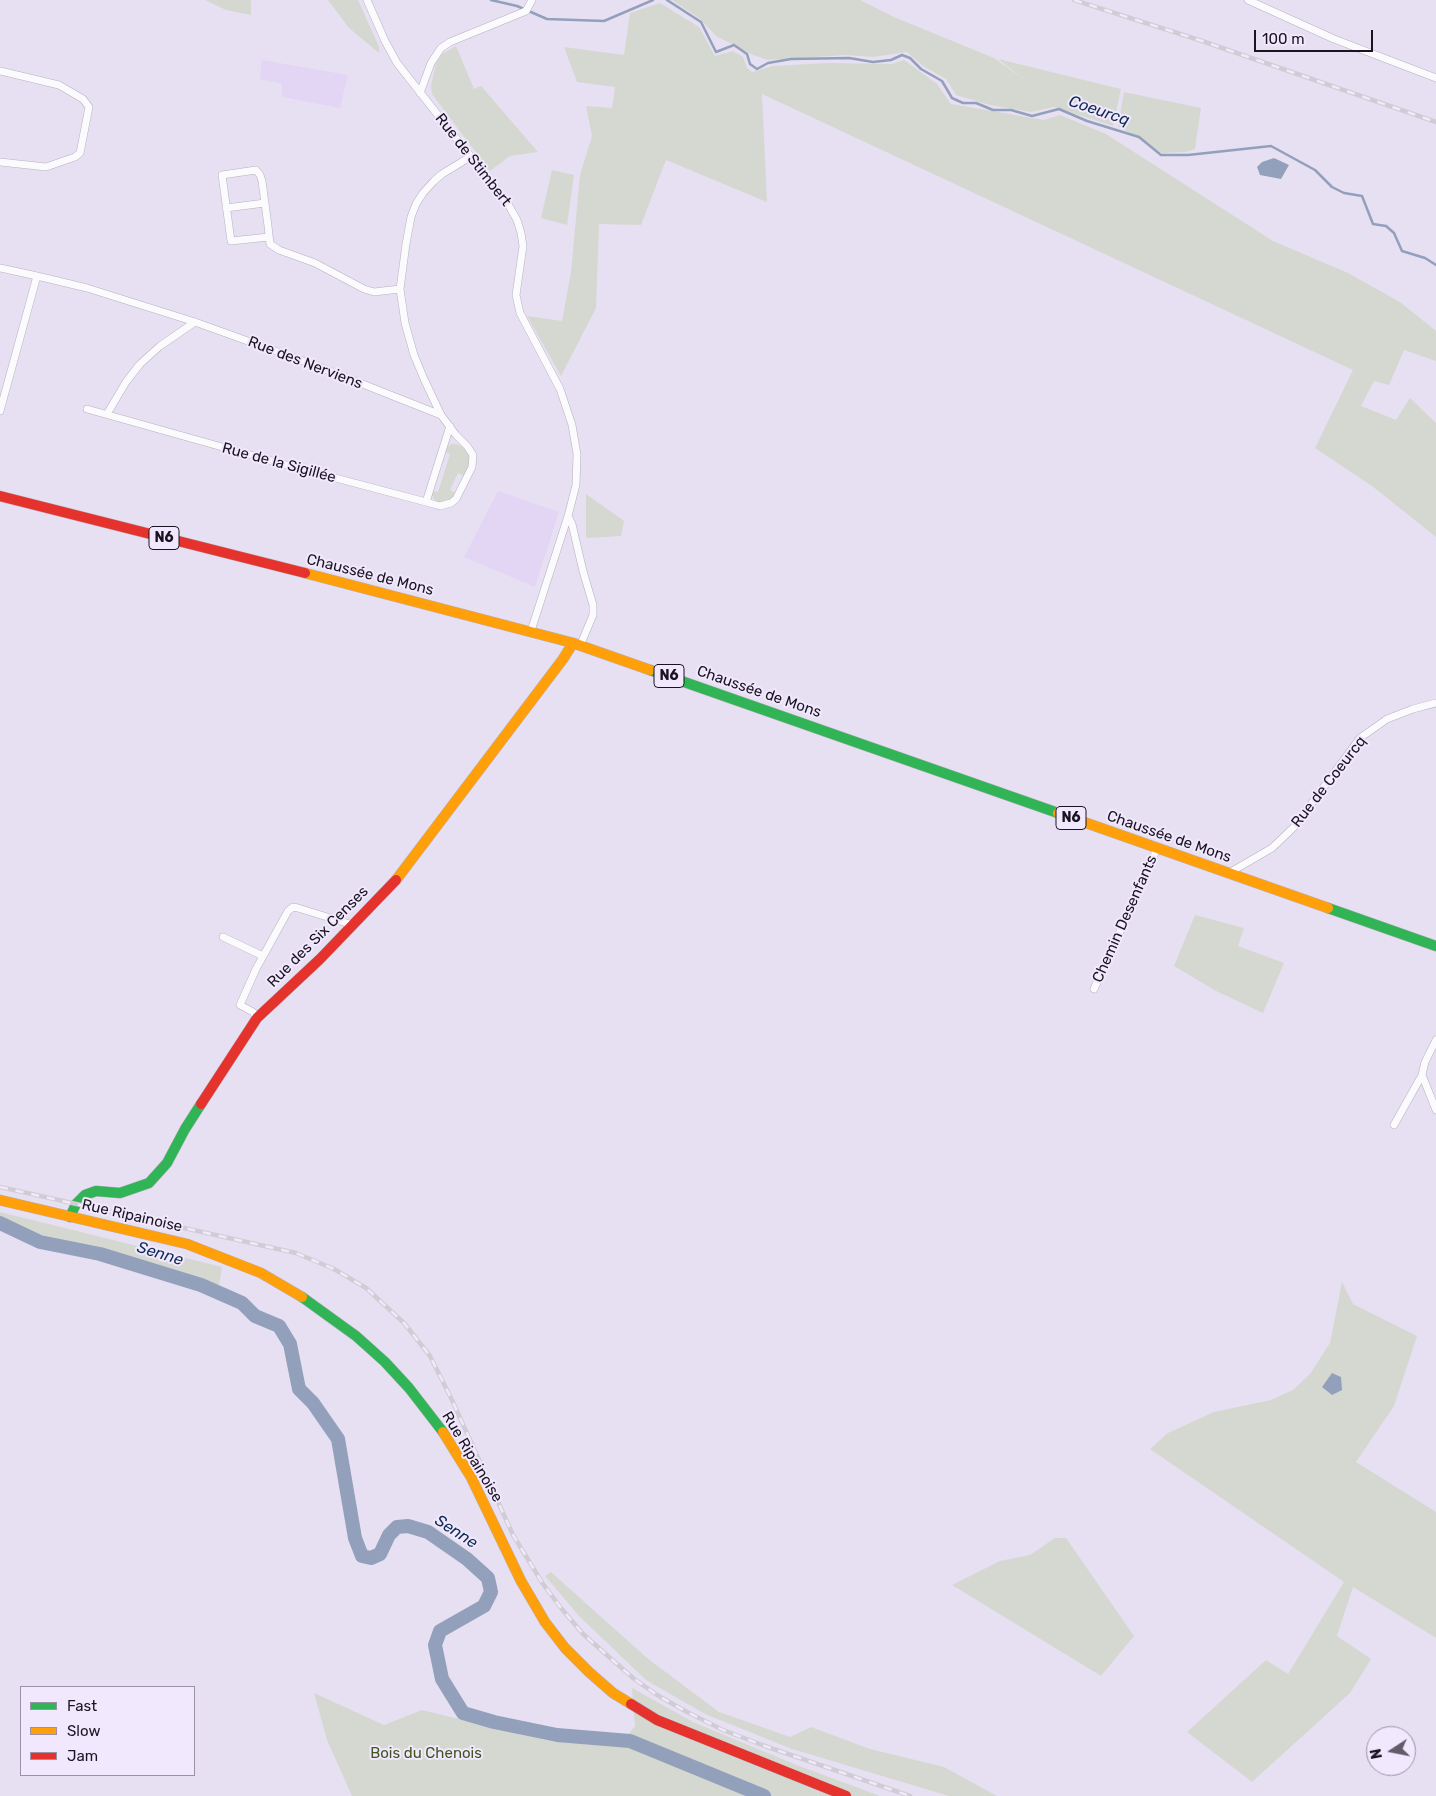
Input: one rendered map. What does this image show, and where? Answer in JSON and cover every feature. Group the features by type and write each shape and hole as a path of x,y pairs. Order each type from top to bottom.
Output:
{"street":[{"name":"Rue de Stimbert","path":"367,0 374,20 390,51 420,93 508,204 517,220 523,246 516,295 520,313 560,389 572,426 577,454 576,485 531,631"},
{"path":"1248,0 1334,39 1436,78"},
{"path":"420,93 431,63 441,48 529,6"},
{"path":"0,71 59,85 83,99 89,107 80,153 75,157 46,167 0,162"},
{"path":"426,502 450,426 441,415 414,355 405,323 400,289 411,217 416,204 423,193 442,174 470,157"},
{"path":"269,237 231,241 222,174 256,170 260,175 265,203 270,244 279,250 314,263 364,290 374,292 400,289"},
{"path":"226,208 265,203"},
{"name":"Rue des Nerviens","path":"0,268 87,288 168,313 318,366 441,415"},
{"path":"0,410 3,387 37,276"},
{"path":"107,414 126,382 140,364 160,346 195,322"},
{"name":"Rue de la Sigillée","path":"87,408 270,461 440,506 451,503 456,499 473,463 470,450 450,426"},
{"name":"Chaussée de Mons","path":"0,496 577,644 1436,946"},
{"path":"568,516 572,524 582,571 593,605 592,614 577,644"},
{"name":"Rue des Six Censes","path":"70,1216 76,1204 85,1195 96,1191 120,1193 149,1183 167,1163 185,1129 257,1018 320,959 395,881 557,667 577,644"},
{"name":"Rue de Coeurcq","path":"1229,874 1272,848 1294,827 1360,738 1387,719 1436,703"},
{"name":"Chemin Desenfants","path":"1094,989 1157,848"},
{"path":"257,1018 253,1012 240,1005 263,956 288,912 293,907 353,925"},
{"path":"223,937 263,956"},
{"path":"1394,1126 1422,1075 1425,1062 1436,1040"},
{"path":"1422,1075 1436,1110"},
{"name":"Rue Ripainoise","path":"0,1200 187,1244 221,1256 261,1274 295,1292 324,1312 356,1336 385,1362 409,1388 446,1437 471,1477 521,1581 545,1622 565,1648 588,1672 635,1708 679,1730 846,1796"}],"shaded area":[{"path":"262,60 348,75 340,108 282,97 282,84 260,79"},
{"path":"498,491 559,512 535,587 464,557"}],"green space":[{"path":"205,0 251,0 251,15 226,10"},
{"path":"328,0 358,0 379,47 379,53 349,28"},
{"path":"672,0 860,0 894,17 994,58 1025,80 998,59 1121,89 1113,126 1054,107 1031,112 990,105 956,95 946,79 923,66 907,52 873,57 846,55 768,60 753,55 716,36 699,18"},
{"path":"660,3 699,27 715,56 733,51 743,57 747,68 752,72 773,66 829,63 892,64 904,60 937,84 951,104 1044,120 1060,115 1106,134 1273,241 1348,273 1400,302 1436,331 1436,361 1404,350 1389,385 1374,381 1361,406 1396,420 1410,398 1436,423 1436,537 1372,486 1315,448 1353,370 762,94 767,202 666,160 641,225 599,224 596,308 561,376 527,316 562,321 571,272 580,175 592,136 586,106 612,108 615,87 577,82 564,47 624,55 630,13"},
{"path":"456,46 474,89 481,86 538,152 510,156 490,171 432,94 431,86 436,63 442,54"},
{"path":"1124,92 1201,108 1195,149 1185,152 1162,153 1118,126"},
{"path":"552,170 574,175 567,225 541,218"},
{"path":"452,444 463,447 468,453 470,464 464,476 458,473 450,490 455,493 451,499 440,503 434,499 431,493 432,491 438,492 450,454 444,452"},
{"path":"586,494 624,521 621,536 586,538"},
{"path":"1195,915 1244,928 1238,946 1284,963 1263,1013 1216,991 1174,966"},
{"path":"0,1212 222,1267 218,1292 42,1240 0,1216"},
{"path":"1342,1282 1353,1304 1417,1336 1394,1406 1356,1462 1436,1512 1436,1638 1353,1587 1337,1636 1371,1659 1350,1693 1252,1782 1187,1732 1266,1660 1288,1674 1344,1582 1150,1449 1168,1433 1214,1412 1271,1400 1293,1390 1310,1374 1330,1343"},
{"path":"1055,1538 1066,1538 1134,1636 1101,1676 952,1585 1000,1561 1030,1555"},
{"path":"551,1572 647,1658 719,1712 790,1737 811,1727 870,1749 944,1767 997,1796 949,1796 792,1749 705,1714 646,1680 579,1616 545,1576"},
{"name":"Bois du Chenois","path":"632,1688 693,1722 794,1764 880,1796 352,1796 327,1740 314,1693 384,1725 422,1710 549,1741 619,1746 635,1726"}],"water":[{"path":"1274,158 1289,165 1281,179 1260,175 1257,167 1262,162"},
{"path":"1332,1373 1341,1377 1342,1390 1332,1395 1322,1387"}],"waterway":[{"name":"Coeurcq","path":"491,0 517,6 547,19 604,21 653,0"},
{"name":"Coeurcq","path":"667,0 701,22 716,52 734,45 747,54 750,64 757,69 768,63 791,59 849,58 873,62 891,60 902,55 910,58 921,69 942,81 952,98 963,103 976,103 993,110 1011,110 1032,116 1059,109 1087,121 1139,137 1161,155 1188,155 1271,146 1315,170 1332,187 1344,193 1362,196 1373,224 1386,226 1394,233 1402,251 1425,258 1436,265"},
{"name":"Senne","path":"0,1223 40,1242 100,1254 201,1285 242,1303 255,1316 279,1326 290,1344 299,1389 313,1403 338,1439 355,1538 362,1556 371,1558 380,1554 389,1535 397,1527 408,1526 428,1532 467,1559 488,1578 491,1592 484,1606 440,1631 435,1645 442,1679 463,1713 494,1722 557,1735 630,1741 764,1796"}],"railway":[{"path":"1074,0 1199,40 1436,122"},
{"path":"0,1187 296,1253 334,1269 366,1288 404,1323 430,1356 513,1535 543,1584 583,1634 633,1678 657,1695 723,1730 910,1796"}],"traffic: fast":[{"path":"650,670 1058,813"},
{"path":"1328,908 1436,946"},
{"path":"70,1217 76,1204 85,1195 96,1191 120,1193 149,1183 167,1163 201,1104"},
{"path":"302,1297 356,1336 385,1362 409,1388 443,1432"}],"traffic: slow":[{"path":"305,573 573,643 650,670"},
{"path":"396,880 563,659 573,643"},
{"path":"1058,813 1328,908"},
{"path":"0,1200 187,1244 261,1273 302,1297"},
{"path":"443,1432 471,1477 521,1581 545,1622 565,1648 589,1672 613,1693 631,1704"}],"traffic: jam":[{"path":"0,496 305,573"},
{"path":"201,1104 257,1018 320,959 396,880"},
{"path":"631,1704 657,1720 846,1796"}]}
